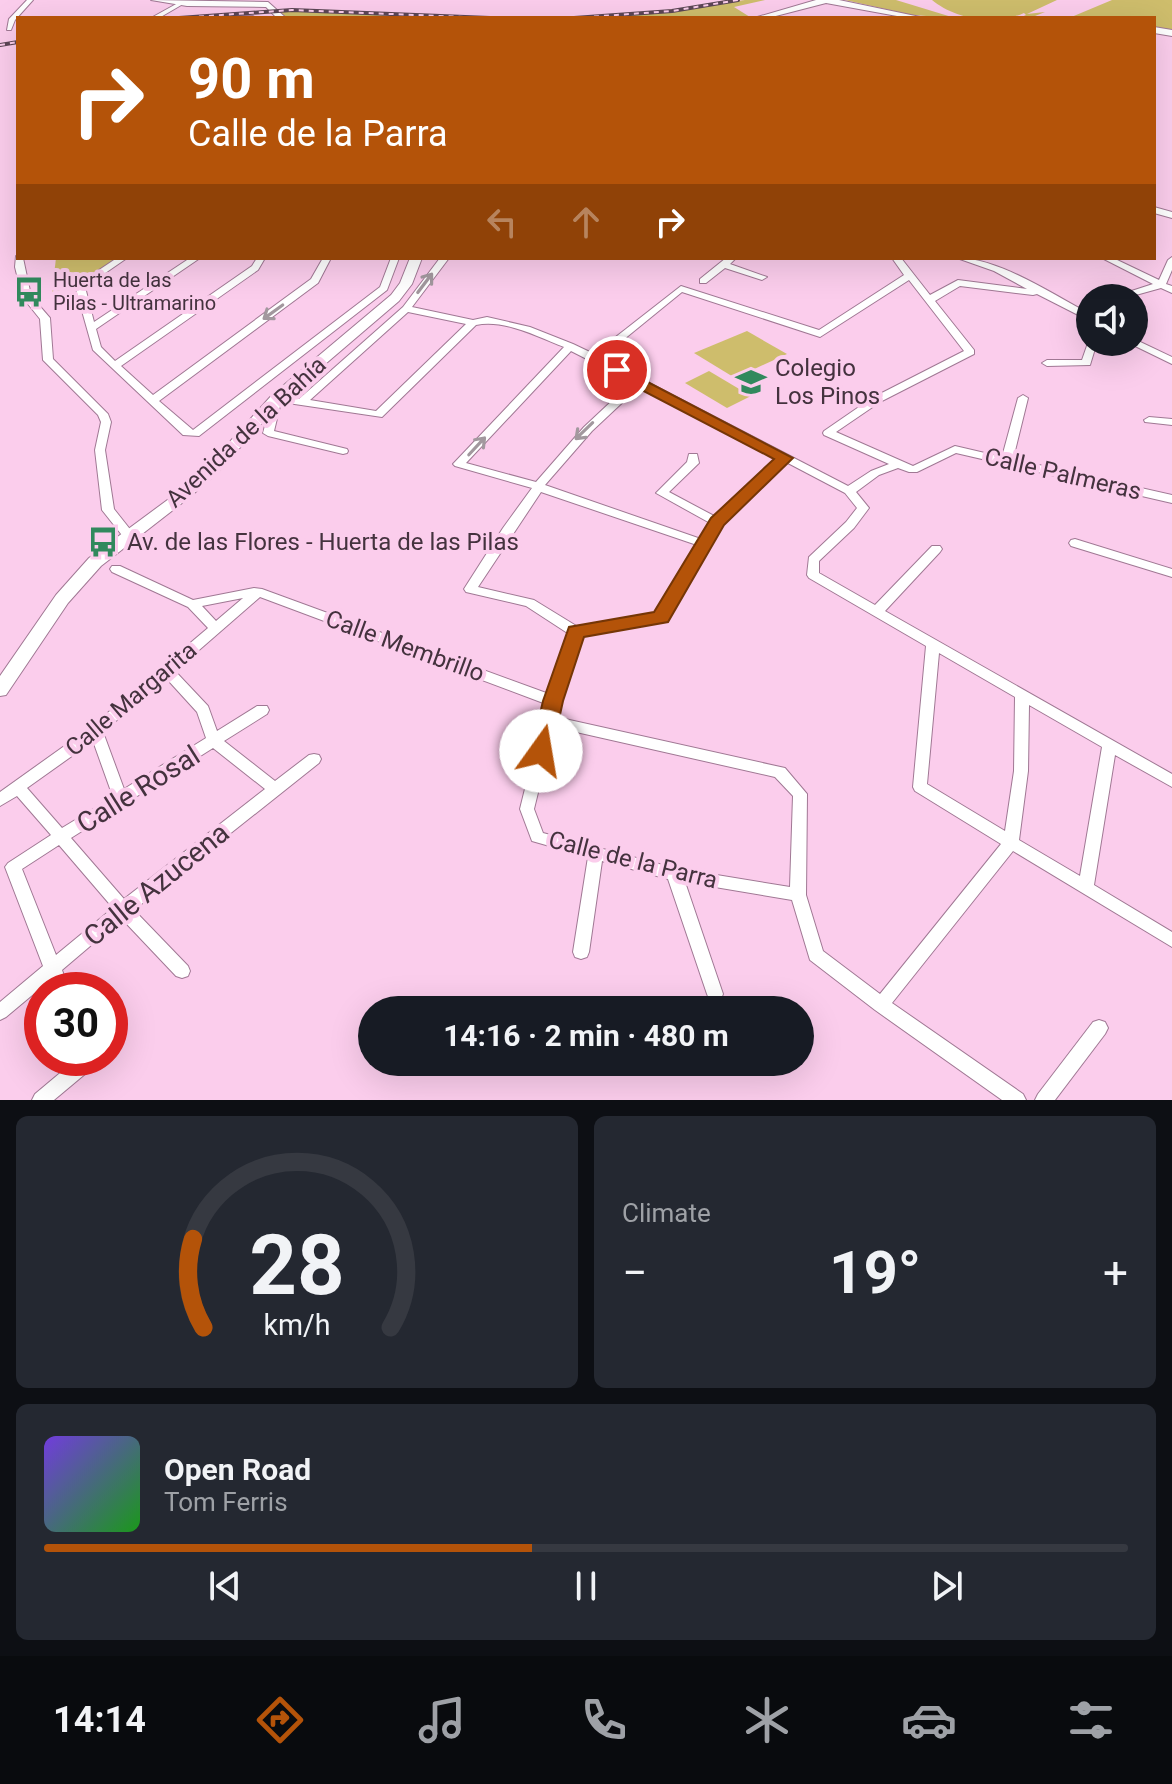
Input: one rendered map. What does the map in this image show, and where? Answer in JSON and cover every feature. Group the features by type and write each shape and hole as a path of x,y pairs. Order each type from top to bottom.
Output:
{"street":[{"path":"9,29 12,19 30,0"},
{"path":"155,0 180,4 268,5 280,16"},
{"path":"766,16 826,0 910,16"},
{"path":"158,16 180,4"},
{"path":"19,260 23,291 29,303 45,318 48,360 103,414 106,422 100,450 108,510 129,536"},
{"path":"120,260 80,286 96,348 187,433 195,434 384,288 394,260"},
{"path":"91,328 193,260"},
{"path":"114,366 255,268 260,260"},
{"path":"152,401 315,281 326,260"},
{"name":"Avenida de la Bahía","path":"0,690 62,599 95,562 213,469 277,398 395,298 406,284 415,260"},
{"path":"303,401 406,309 443,260"},
{"path":"703,281 730,260"},
{"path":"898,260 970,352 876,400 828,433 898,464"},
{"path":"968,260 997,269 1076,311"},
{"path":"1110,260 1172,290"},
{"path":"1161,285 1172,260"},
{"path":"724,265 762,277"},
{"path":"594,359 681,289 820,334 910,275"},
{"path":"929,300 958,283 1042,293"},
{"path":"1148,289 1161,285"},
{"path":"406,309 473,323 487,320 570,346 849,491 863,508 813,560 813,575 1172,781"},
{"path":"343,451 268,433 277,398 378,415 473,323"},
{"path":"570,346 459,464 536,486 705,544"},
{"path":"1148,349 1172,361"},
{"path":"1047,363 1086,363 1088,356"},
{"path":"639,382 569,445 536,486 470,589 530,603 576,632 661,617 717,522 784,458"},
{"path":"1007,459 1023,398"},
{"path":"1149,420 1172,422"},
{"name":"Calle Palmeras","path":"898,464 913,470 955,449 1172,499"},
{"path":"693,456 693,463 662,493 717,522"},
{"path":"849,491 875,473 898,464"},
{"path":"1075,543 1172,573"},
{"path":"876,612 936,549"},
{"path":"116,569 192,604 216,629"},
{"path":"192,604 258,592"},
{"name":"Calle Margarita","path":"0,800 96,731 258,592"},
{"name":"Calle Membrillo","path":"258,592 553,701"},
{"name":"Calle de la Parra","path":"576,632 553,701 527,809 537,837 674,874 798,895"},
{"path":"933,645 920,787 1172,940"},
{"path":"167,671 203,710 214,741 275,789"},
{"path":"881,1005 1011,843 1021,771 1022,695"},
{"name":"Calle Rosal","path":"52,970 13,867 262,710"},
{"path":"549,721 780,772 800,794 798,895 816,955 881,1005 1017,1100"},
{"path":"96,731 121,800"},
{"path":"1086,888 1109,745"},
{"name":"Calle Azucena","path":"0,1012 123,909 314,759"},
{"path":"19,788 123,909 182,971"},
{"path":"581,952 596,853"},
{"path":"674,874 715,994"},
{"path":"1044,1100 1099,1028"},
{"path":"41,1100 70,1076"}],"shaded area":[{"path":"765,0 734,7 748,16 621,16"},
{"path":"845,0 896,0 948,16 912,15"},
{"path":"932,0 1057,0 1027,14 1045,12 1035,16 1024,16 1024,13 1014,16 964,16"},
{"path":"1112,0 1172,0 1172,31 1156,28 1156,16 1074,16"},
{"path":"278,11 401,16 284,16"},
{"path":"56,260 114,260 75,286 52,292"},
{"path":"747,331 787,354 735,378 694,353"},
{"path":"709,371 751,396 727,408 685,383"}],"railway":[{"path":"602,16 672,11 738,0"},
{"path":"207,16 292,10 440,16"},
{"path":"0,45 16,42"}],"place":[{"name":"Huerta de las Pilas - Ultramarino","path":"29,292"},
{"name":"Colegio Los Pinos","path":"751,382"},
{"name":"Av. de las Flores - Huerta de las Pilas","path":"103,542"}],"route":[{"path":"541,751 553,701 576,632 661,617 717,522 784,458 617,370"}]}
